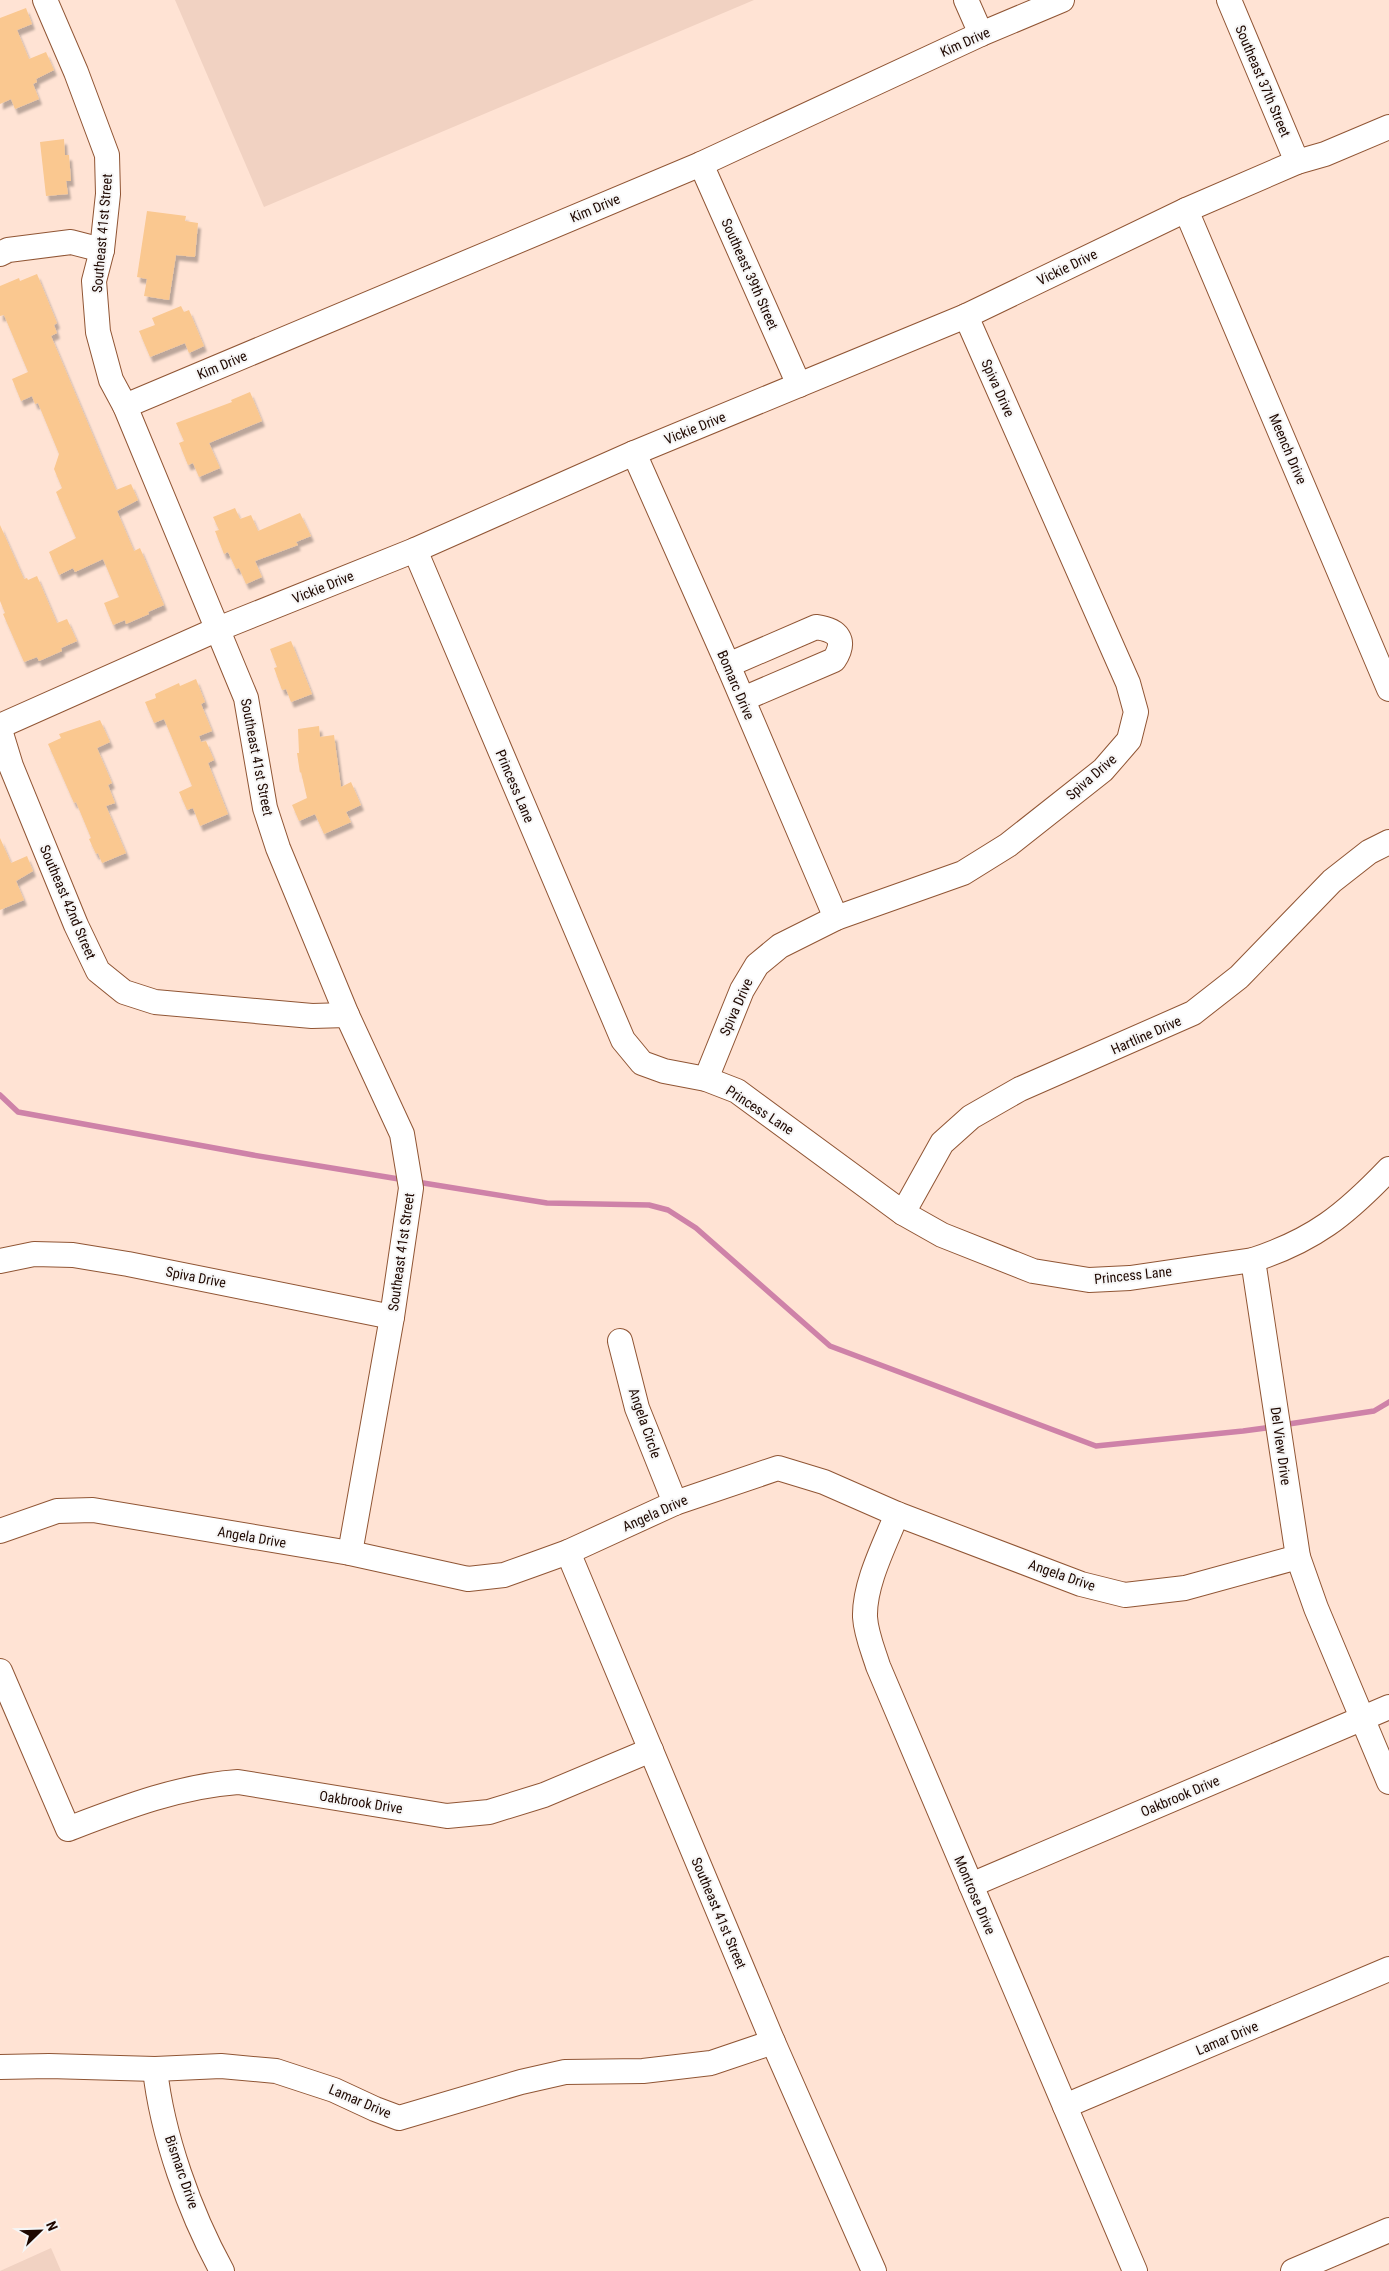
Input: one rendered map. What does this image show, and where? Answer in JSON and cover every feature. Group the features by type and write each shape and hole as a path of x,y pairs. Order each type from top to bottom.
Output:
{"street":[{"name":"Southeast 41st Street","path":"45,0 80,80 107,155 108,194 102,250 94,281 98,332 111,380 125,406 246,698 265,808 278,848 347,1015 402,1134 411,1188 392,1317 350,1553"},
{"path":"966,0 981,34"},
{"name":"Kim Drive","path":"125,406 701,164 981,34 1062,0"},
{"name":"Southeast 37th Street","path":"1229,0 1297,162"},
{"name":"Vickie Drive","path":"0,726 218,629 415,550 634,453 966,316 1186,210 1297,162 1325,154 1389,126"},
{"name":"Southeast 39th Street","path":"701,164 799,385"},
{"name":"Meench Drive","path":"1186,210 1389,689"},
{"path":"0,254 8,250 71,242 102,250"},
{"name":"Spiva Drive","path":"706,1079 742,990 757,965 780,946 836,918 963,873 1008,845 1103,770 1129,740 1136,712 1128,683 966,316"},
{"name":"Bomarc Drive","path":"634,453 728,665 836,918"},
{"name":"Princess Lane","path":"415,550 623,1040 642,1062 664,1071 706,1079 737,1091 903,1213 942,1235 1034,1271 1089,1280 1130,1278 1253,1260"},
{"path":"728,665 816,627 828,628 836,633 841,644 834,660 742,699"},
{"name":"Southeast 42nd Street","path":"0,730 11,766 76,925 98,971 124,992 155,1002 312,1016 347,1015"},
{"name":"Hartline Drive","path":"903,1213 942,1143 971,1117 1020,1089 1194,1013 1239,978 1332,881 1369,852 1389,842"},
{"path":"1253,1260 1283,1250 1322,1230 1364,1195 1389,1169"},
{"name":"Spiva Drive","path":"0,1261 34,1254 73,1255 128,1264 392,1317"},
{"name":"Del View Drive","path":"1253,1260 1298,1557 1316,1608 1389,1782"},
{"name":"Angela Circle","path":"620,1341 637,1408 675,1503"},
{"name":"Angela Drive","path":"0,1531 57,1511 93,1510 350,1553 468,1579 504,1575 568,1552 675,1503 778,1468 824,1482 897,1514 1081,1584 1125,1595 1185,1588 1298,1557"},
{"name":"Montrose Drive","path":"897,1514 876,1563 865,1616 868,1637 878,1666 1136,2271"},
{"name":"Southeast 41st Street","path":"568,1552 773,2042 874,2271"},
{"name":"Oakbrook Drive","path":"0,1671 68,1829 129,1806 207,1784 238,1782 447,1816 489,1812 544,1795 651,1750"},
{"name":"Oakbrook Drive","path":"971,1885 1389,1707"},
{"name":"Lamar Drive","path":"1065,2106 1389,1968"},
{"name":"Lamar Drive","path":"0,2067 49,2066 155,2069 221,2066 276,2071 334,2090 399,2118 522,2082 565,2072 643,2071 711,2063 773,2042"},
{"name":"Bismarc Drive","path":"155,2069 158,2097 173,2153 207,2243 222,2271"},
{"path":"1293,2271 1389,2230"}],"shaded area":[{"path":"175,0 754,0 264,207"},
{"path":"51,2248 61,2271 0,2271"}],"building":[{"path":"26,8 32,24 17,30 29,59 46,52 54,70 36,79 37,82 33,84 39,99 15,109 11,99 0,104 0,18"},
{"path":"64,139 65,155 69,155 71,181 66,181 68,194 46,196 40,142"},
{"path":"147,211 186,216 185,221 198,223 195,257 176,255 169,300 144,296 147,279 137,277"},
{"path":"37,274 57,323 54,325 57,333 51,336 116,490 131,484 138,500 117,511 134,551 140,548 164,605 126,624 125,620 113,625 104,603 119,597 103,559 75,572 73,568 59,575 49,552 76,538 56,492 62,488 54,469 59,454 38,403 35,404 32,396 21,401 12,379 28,372 4,315 0,316 0,286 19,278 20,281"},
{"path":"181,306 184,312 189,310 204,346 189,353 185,343 150,357 139,331 155,325 152,318"},
{"path":"250,392 262,421 209,443 220,468 199,477 193,463 188,465 179,443 184,441 176,423 232,402 231,400"},
{"path":"235,508 240,519 251,515 258,531 300,513 311,536 296,542 298,545 255,561 262,577 246,584 239,568 236,569 228,552 224,554 215,531 219,530 213,517"},
{"path":"0,525 24,579 27,578 28,580 37,576 57,623 67,619 77,641 61,648 62,651 39,661 37,657 24,662 3,614 5,613 0,601"},
{"path":"291,641 312,694 291,702 286,689 282,690 274,668 277,667 270,649"},
{"path":"196,679 205,702 201,704 212,731 199,736 201,742 206,741 214,760 208,763 228,814 200,826 193,808 187,810 179,792 192,786 164,719 154,723 145,702 156,698 155,694 179,683 180,686"},
{"path":"100,720 110,742 97,748 112,783 108,785 115,803 106,806 126,853 102,863 89,839 91,838 76,802 74,803 48,744 61,738 59,734"},
{"path":"319,726 320,737 334,735 341,787 351,782 361,805 346,812 351,822 324,834 315,814 299,821 292,805 307,798 297,753 299,753 298,729"},
{"path":"0,838 11,863 27,856 33,871 16,881 24,900 0,910"}],"waterway":[{"path":"0,1095 18,1112 253,1155 405,1180"},
{"path":"417,1182 547,1203 649,1205 668,1210 696,1228 830,1346 1096,1446 1273,1427"},
{"path":"1282,1425 1374,1411 1389,1402"}]}
